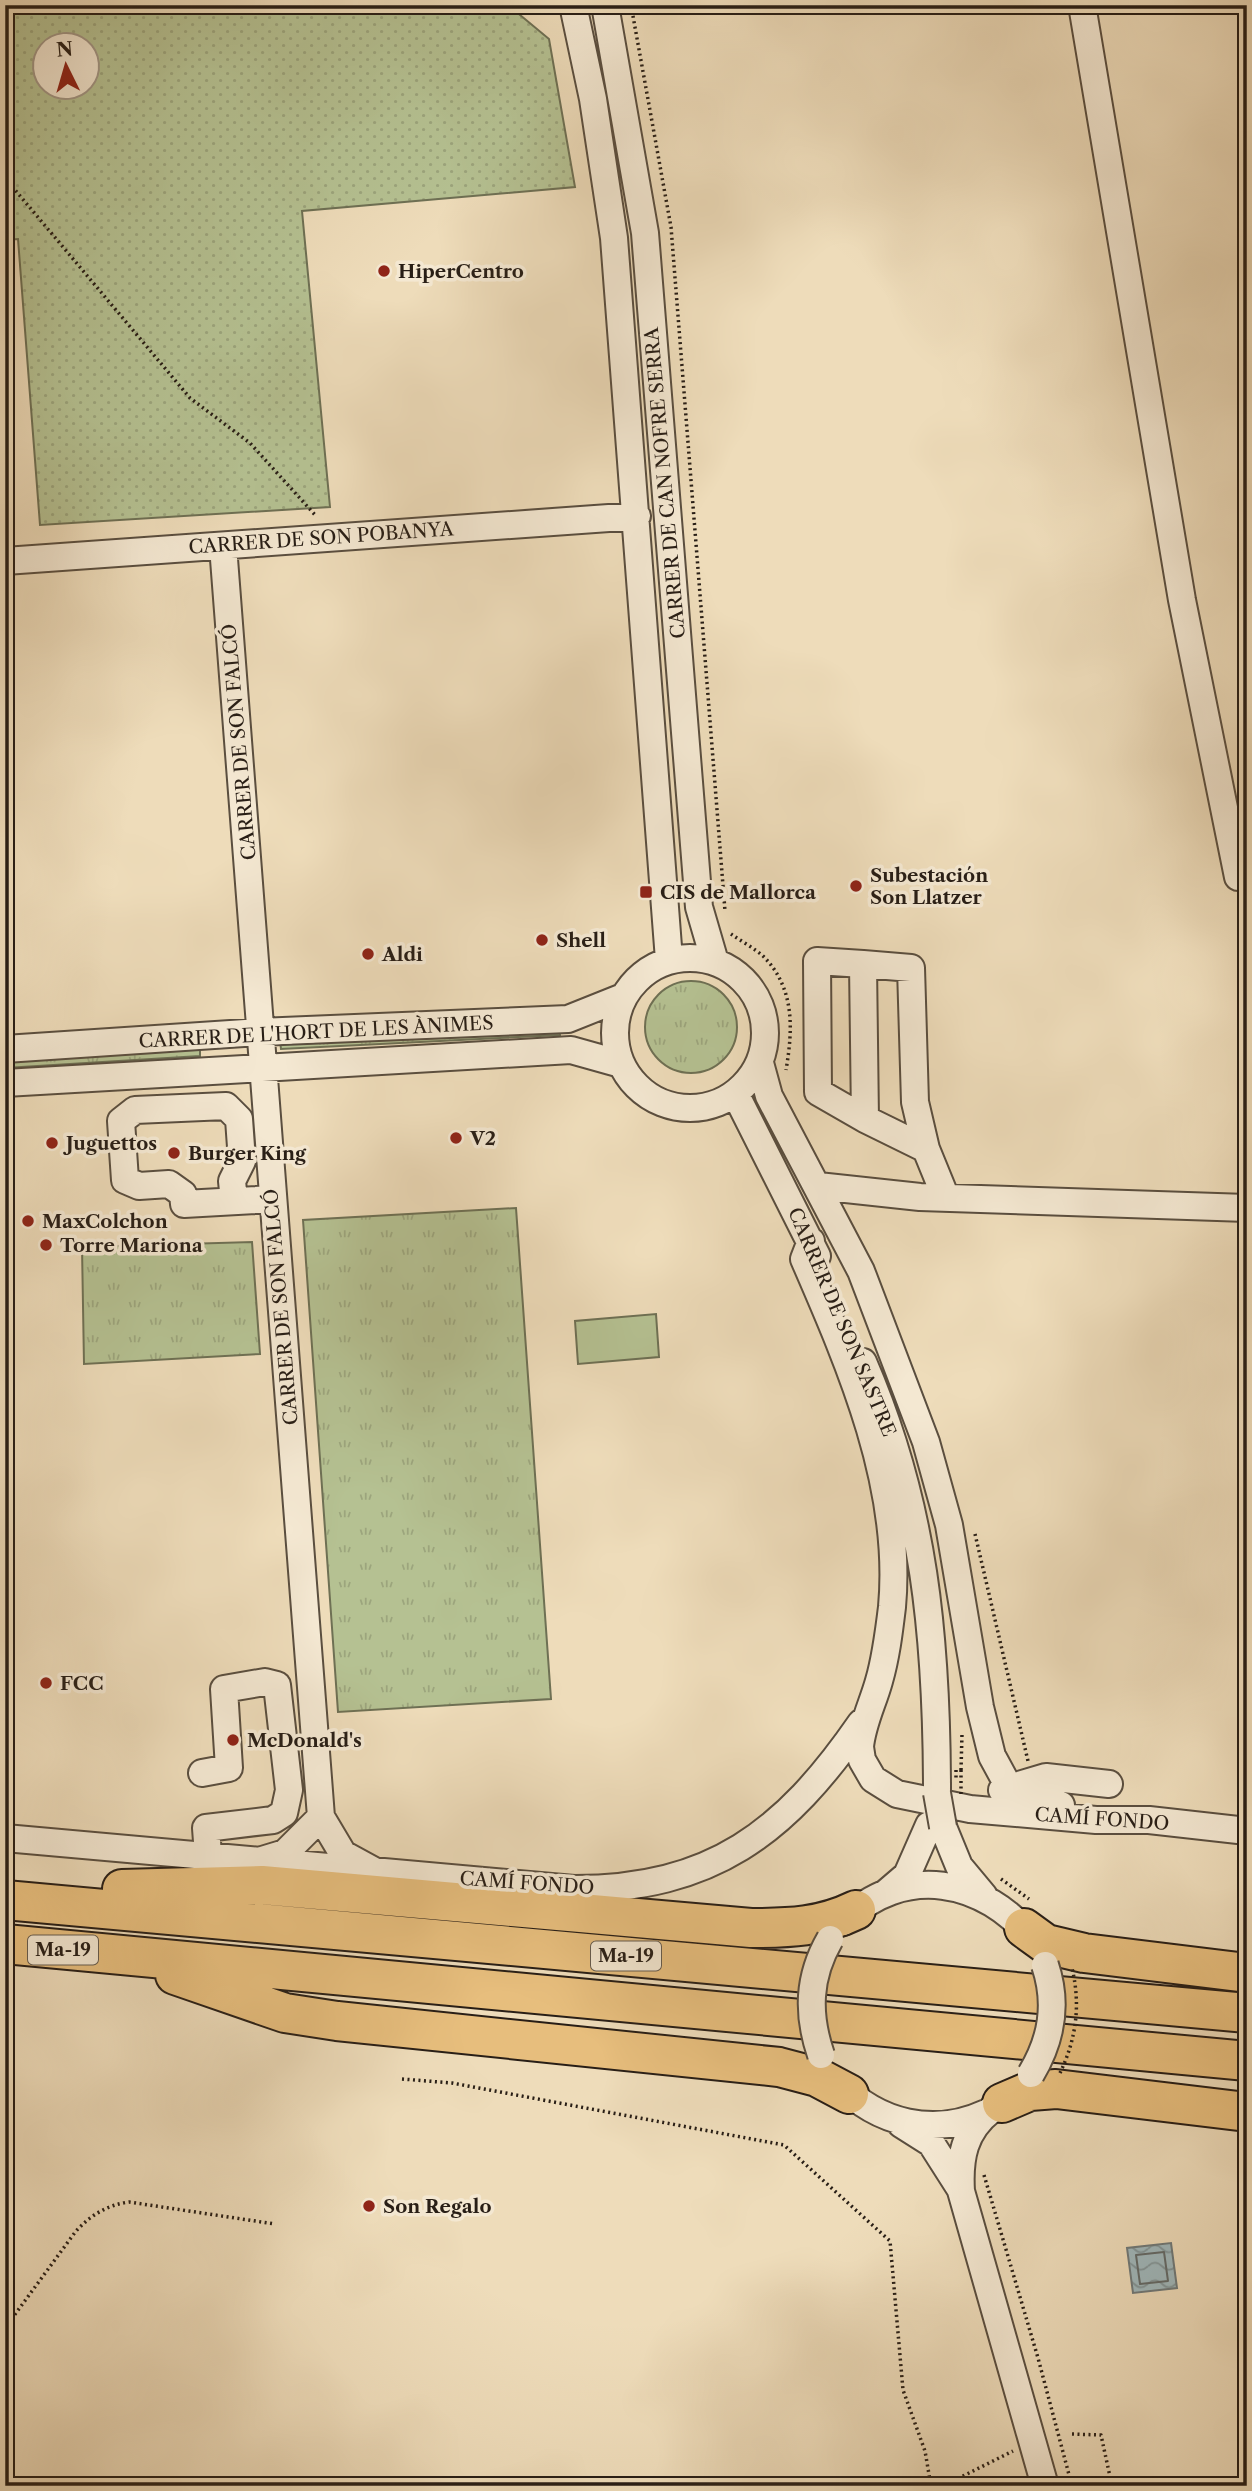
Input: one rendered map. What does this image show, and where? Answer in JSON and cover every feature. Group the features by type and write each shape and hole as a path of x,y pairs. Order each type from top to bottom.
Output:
{"highway":[{"path":"5,1892 262,1885 751,1928 802,1928 834,1920 871,1902"},
{"name":"Ma-19","path":"5,1900 1247,2014"},
{"path":"1024,1928 1046,1944 1084,1952 1247,1973"},
{"name":"Ma-19","path":"5,1944 1247,2061"},
{"path":"120,1956 285,2013 407,2030 779,2067 817,2077 849,2094"},
{"path":"997,2106 1030,2091 1046,2079 1083,2091 1247,2112"}],"street":[{"name":"CARRER DE CAN NOFRE SERRA","path":"573,5 593,99 614,239 669,960"},
{"name":"CARRER DE CAN NOFRE SERRA","path":"606,5 645,233 699,907 715,962"},
{"path":"1082,5 1182,600 1238,877"},
{"name":"CARRER DE SON POBANYA","path":"5,561 637,516"},
{"name":"CARRER DE SON FALCÓ","path":"223,546 260,1006 261,1067 321,1817"},
{"path":"700,958 715,962 737,973 754,992 764,1014 766,1039 760,1063 736,1095 703,1108 678,1108 654,1100 635,1084 621,1064 615,1042 615,1018 624,997 635,981 651,968 669,960 700,958"},
{"path":"926,1149 818,1093 817,961 911,968 915,1102 926,1149 946,1198"},
{"path":"863,964 865,1119"},
{"name":"CARRER DE L'HORT DE LES ÀNIMES","path":"5,1049 259,1032 568,1019 624,997"},
{"name":"CARRER DE L'HORT DE LES ÀNIMES","path":"5,1083 570,1050 621,1064"},
{"path":"760,1063 769,1096 861,1271 917,1413 949,1525 980,1707 992,1756 998,1770 1022,1782"},
{"name":"CARRER DE SON SASTRE","path":"736,1095 811,1241 876,1390 912,1508 931,1620 936,1826 907,1875 871,1902"},
{"path":"234,1201 232,1181 242,1161 239,1119 226,1106 135,1110 121,1121 125,1180 139,1186 169,1184 183,1194 184,1204 272,1199"},
{"path":"818,1186 946,1198 1247,1208"},
{"path":"811,1241 804,1259 849,1363 877,1464 887,1518 892,1606 883,1664 868,1713"},
{"path":"965,1617 982,1663 1002,1755 1010,1770 1022,1782 1027,1796 1052,1804 1149,1820"},
{"path":"202,1773 229,1768 224,1689 265,1682 276,1685 289,1790 284,1813 273,1820 206,1828 208,1855"},
{"name":"CAMÍ FONDO","path":"868,1713 860,1747 866,1770 883,1788 936,1782 970,1808 1096,1821 1149,1820 1247,1831"},
{"name":"CAMÍ FONDO","path":"5,1838 574,1889 618,1887 680,1875 727,1856 779,1821 825,1774 868,1713"},
{"path":"968,1797 986,1787 992,1779 992,1756"},
{"path":"936,1782 968,1797 986,1796 1022,1782 1109,1784"},
{"path":"257,1860 285,1853 321,1817 343,1854 376,1872"},
{"path":"936,1826 959,1866 986,1897"},
{"path":"970,2183 931,2143 897,2121 873,2111 849,2094 833,2076 821,2055 811,2019 811,1994 819,1962 830,1939 871,1902 929,1885 964,1889 986,1897 1002,1907 1035,1941 1045,1965 1053,1999 1052,2020 1045,2046 1046,2079"},
{"path":"897,2121 943,2125 997,2106"},
{"path":"997,2106 976,2123 965,2142 961,2166 970,2183 1045,2486"}],"path":[{"path":"631,5 671,228 726,918"},
{"path":"5,178 190,398 250,443 336,538"},
{"path":"727,932 763,956 782,982 792,1014 785,1079"},
{"path":"936,1782 956,1732"},
{"path":"402,2079 452,2083 784,2145 890,2241 903,2390 925,2451 931,2486"},
{"path":"984,2166 1072,2486"},
{"path":"970,2183 1032,2360 1065,2486"},
{"path":"5,2328 76,2231 87,2219 113,2204 129,2202 275,2224"},
{"path":"1072,2434 1101,2435 1112,2486"},
{"path":"943,2486 1013,2451"}],"green space":[{"path":"5,5 508,5 549,39 575,187 302,211 330,507 40,525 18,239 5,240"},
{"path":"691,981 717,989 729,1001 737,1027 729,1053 717,1065 691,1073 665,1065 653,1053 645,1027 653,1001 665,989"},
{"path":"559,1027 560,1035 281,1049 280,1041"},
{"path":"200,1048 200,1056 5,1068 5,1058"},
{"path":"516,1208 551,1699 338,1712 303,1220"},
{"path":"252,1242 260,1354 84,1364 82,1247"},
{"path":"656,1314 659,1357 578,1364 575,1321"}],"water":[{"path":"1171,2243 1177,2288 1133,2293 1127,2248"}],"place":[{"name":"HiperCentro","path":"384,271"},
{"name":"Subestación Son Llatzer","path":"856,886"},
{"name":"CIS de Mallorca","path":"646,892"},
{"name":"Shell","path":"542,940"},
{"name":"Aldi","path":"368,954"},
{"name":"V2","path":"456,1138"},
{"name":"Juguettos","path":"52,1143"},
{"name":"Burger King","path":"174,1153"},
{"name":"MaxColchon","path":"28,1221"},
{"name":"Torre Mariona","path":"46,1245"},
{"name":"FCC","path":"46,1683"},
{"name":"McDonald's","path":"233,1740"},
{"name":"Son Regalo","path":"369,2206"}]}
